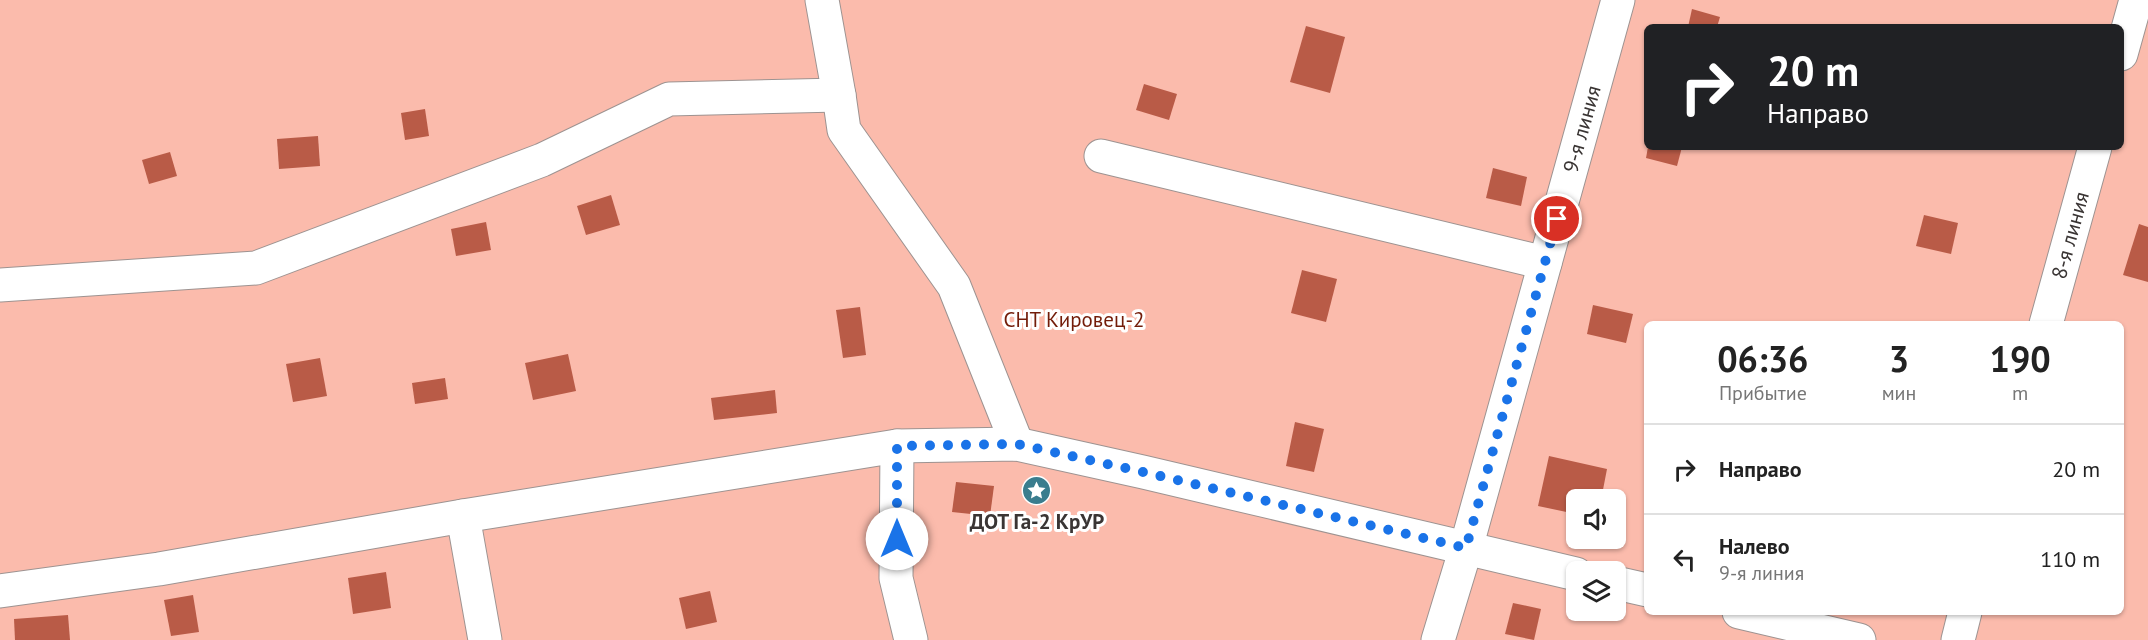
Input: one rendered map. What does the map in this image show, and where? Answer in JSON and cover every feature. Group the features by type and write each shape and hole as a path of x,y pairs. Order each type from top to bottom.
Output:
{"street":[{"path":"822,0 844,130 954,286 1017,444"},
{"name":"9-я линия","path":"1438,640 1466,548 1618,0"},
{"path":"2124,43 2136,0"},
{"path":"0,285 256,268 542,160 669,99 839,95"},
{"name":"8-я линия","path":"2047,321 2094,150"},
{"path":"1101,156 1545,263"},
{"path":"0,591 159,569 463,516 897,446 1017,444 1566,572"},
{"path":"897,446 896,578 911,640"},
{"path":"463,516 486,640"},
{"path":"1626,585 1644,589"},
{"path":"1752,615 1859,640"},
{"path":"1958,640 1964,615"}],"green space":[{"name":"СНТ Кировец-2","path":"0,0 2148,0 2148,640 0,640"}],"building":[{"path":"1692,9 1720,17 1718,24 1689,24"},
{"path":"1306,26 1345,37 1330,93 1290,82"},
{"path":"1144,84 1177,94 1169,120 1136,110"},
{"path":"425,109 429,136 405,140 401,113"},
{"path":"318,136 320,166 279,169 277,139"},
{"path":"1647,150 1681,150 1677,166 1646,158"},
{"path":"170,152 177,176 149,184 142,160"},
{"path":"1493,168 1527,177 1521,206 1486,198"},
{"path":"611,195 620,225 586,235 577,206"},
{"path":"1924,215 1958,223 1951,254 1916,246"},
{"path":"486,222 491,250 456,256 451,229"},
{"path":"2139,224 2148,227 2148,282 2123,275"},
{"path":"1302,270 1337,279 1326,322 1291,313"},
{"path":"1593,305 1633,314 1626,343 1587,334"},
{"path":"860,307 866,355 843,358 836,310"},
{"path":"568,354 576,391 533,400 525,363"},
{"path":"320,358 327,396 293,402 286,364"},
{"path":"445,378 448,399 415,404 412,383"},
{"path":"775,390 777,413 714,420 711,398"},
{"path":"1295,422 1324,429 1314,472 1286,466"},
{"path":"1549,456 1607,469 1603,489 1566,489 1566,512 1538,506"},
{"path":"956,482 994,486 990,516 952,512"},
{"path":"386,572 391,608 353,614 348,578"},
{"path":"710,591 717,622 686,629 679,598"},
{"path":"193,595 199,632 171,636 164,600"},
{"path":"1513,603 1541,609 1534,640 1505,634"},
{"path":"68,615 70,640 15,640 14,619"}],"place":[{"name":"ДОТ Га-2 КрУР","path":"1037,491"}],"route":[{"path":"897,539 897,446 1017,444 1466,548 1557,219"}]}
